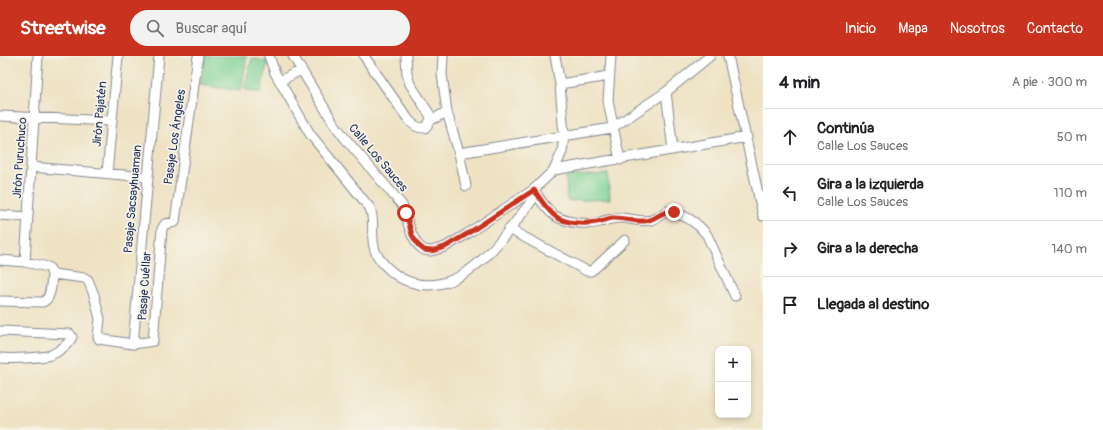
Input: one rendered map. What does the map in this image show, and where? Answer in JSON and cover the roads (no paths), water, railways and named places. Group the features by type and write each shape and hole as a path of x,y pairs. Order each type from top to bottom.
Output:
{"street":[{"name":"Jirón Puruchuco","path":"25,262 38,56"},
{"name":"Jirón Pajatén","path":"107,173 118,56"},
{"name":"Pasaje Sacsayhuaman","path":"133,344 159,56"},
{"name":"Pasaje Los Ángeles","path":"175,222 198,56"},
{"path":"269,56 275,73 310,134 370,208 373,215 372,244 376,254 383,264 405,280 421,285 436,285 457,278 481,261 497,246 535,192 554,170 562,152 564,136 560,84 555,56"},
{"name":"Calle Los Sauces","path":"293,56 333,122 402,205 412,235 418,245 424,250 431,251 445,247 535,192"},
{"path":"364,56 408,119 414,125 419,128 424,128 431,120 447,112"},
{"path":"406,56 407,74 410,84 430,115 431,120"},
{"path":"443,56 442,74 447,112 459,153 466,186"},
{"path":"611,56 608,101 612,128 620,160"},
{"path":"459,153 612,128 666,92 710,56"},
{"path":"728,56 763,216"},
{"path":"280,81 302,70"},
{"path":"560,84 609,76"},
{"path":"666,92 673,150"},
{"path":"0,116 112,121"},
{"path":"554,170 620,160 746,137"},
{"path":"31,167 147,176"},
{"path":"535,192 556,217 575,222 599,222 610,218 643,221 651,220 668,211 681,215 695,222 707,235 735,296"},
{"path":"0,215 28,217"},
{"name":"Pasaje Cuéllar","path":"133,344 153,341 162,229 165,224 175,222"},
{"path":"509,229 591,271 625,240"},
{"path":"0,260 25,262 48,268 52,274 49,296 47,300 43,302 0,301"},
{"path":"52,274 85,278 88,280 94,295 100,320 99,339 102,341 133,344"},
{"path":"0,331 70,334 72,337 70,342 51,355 38,357 0,358"}]}
